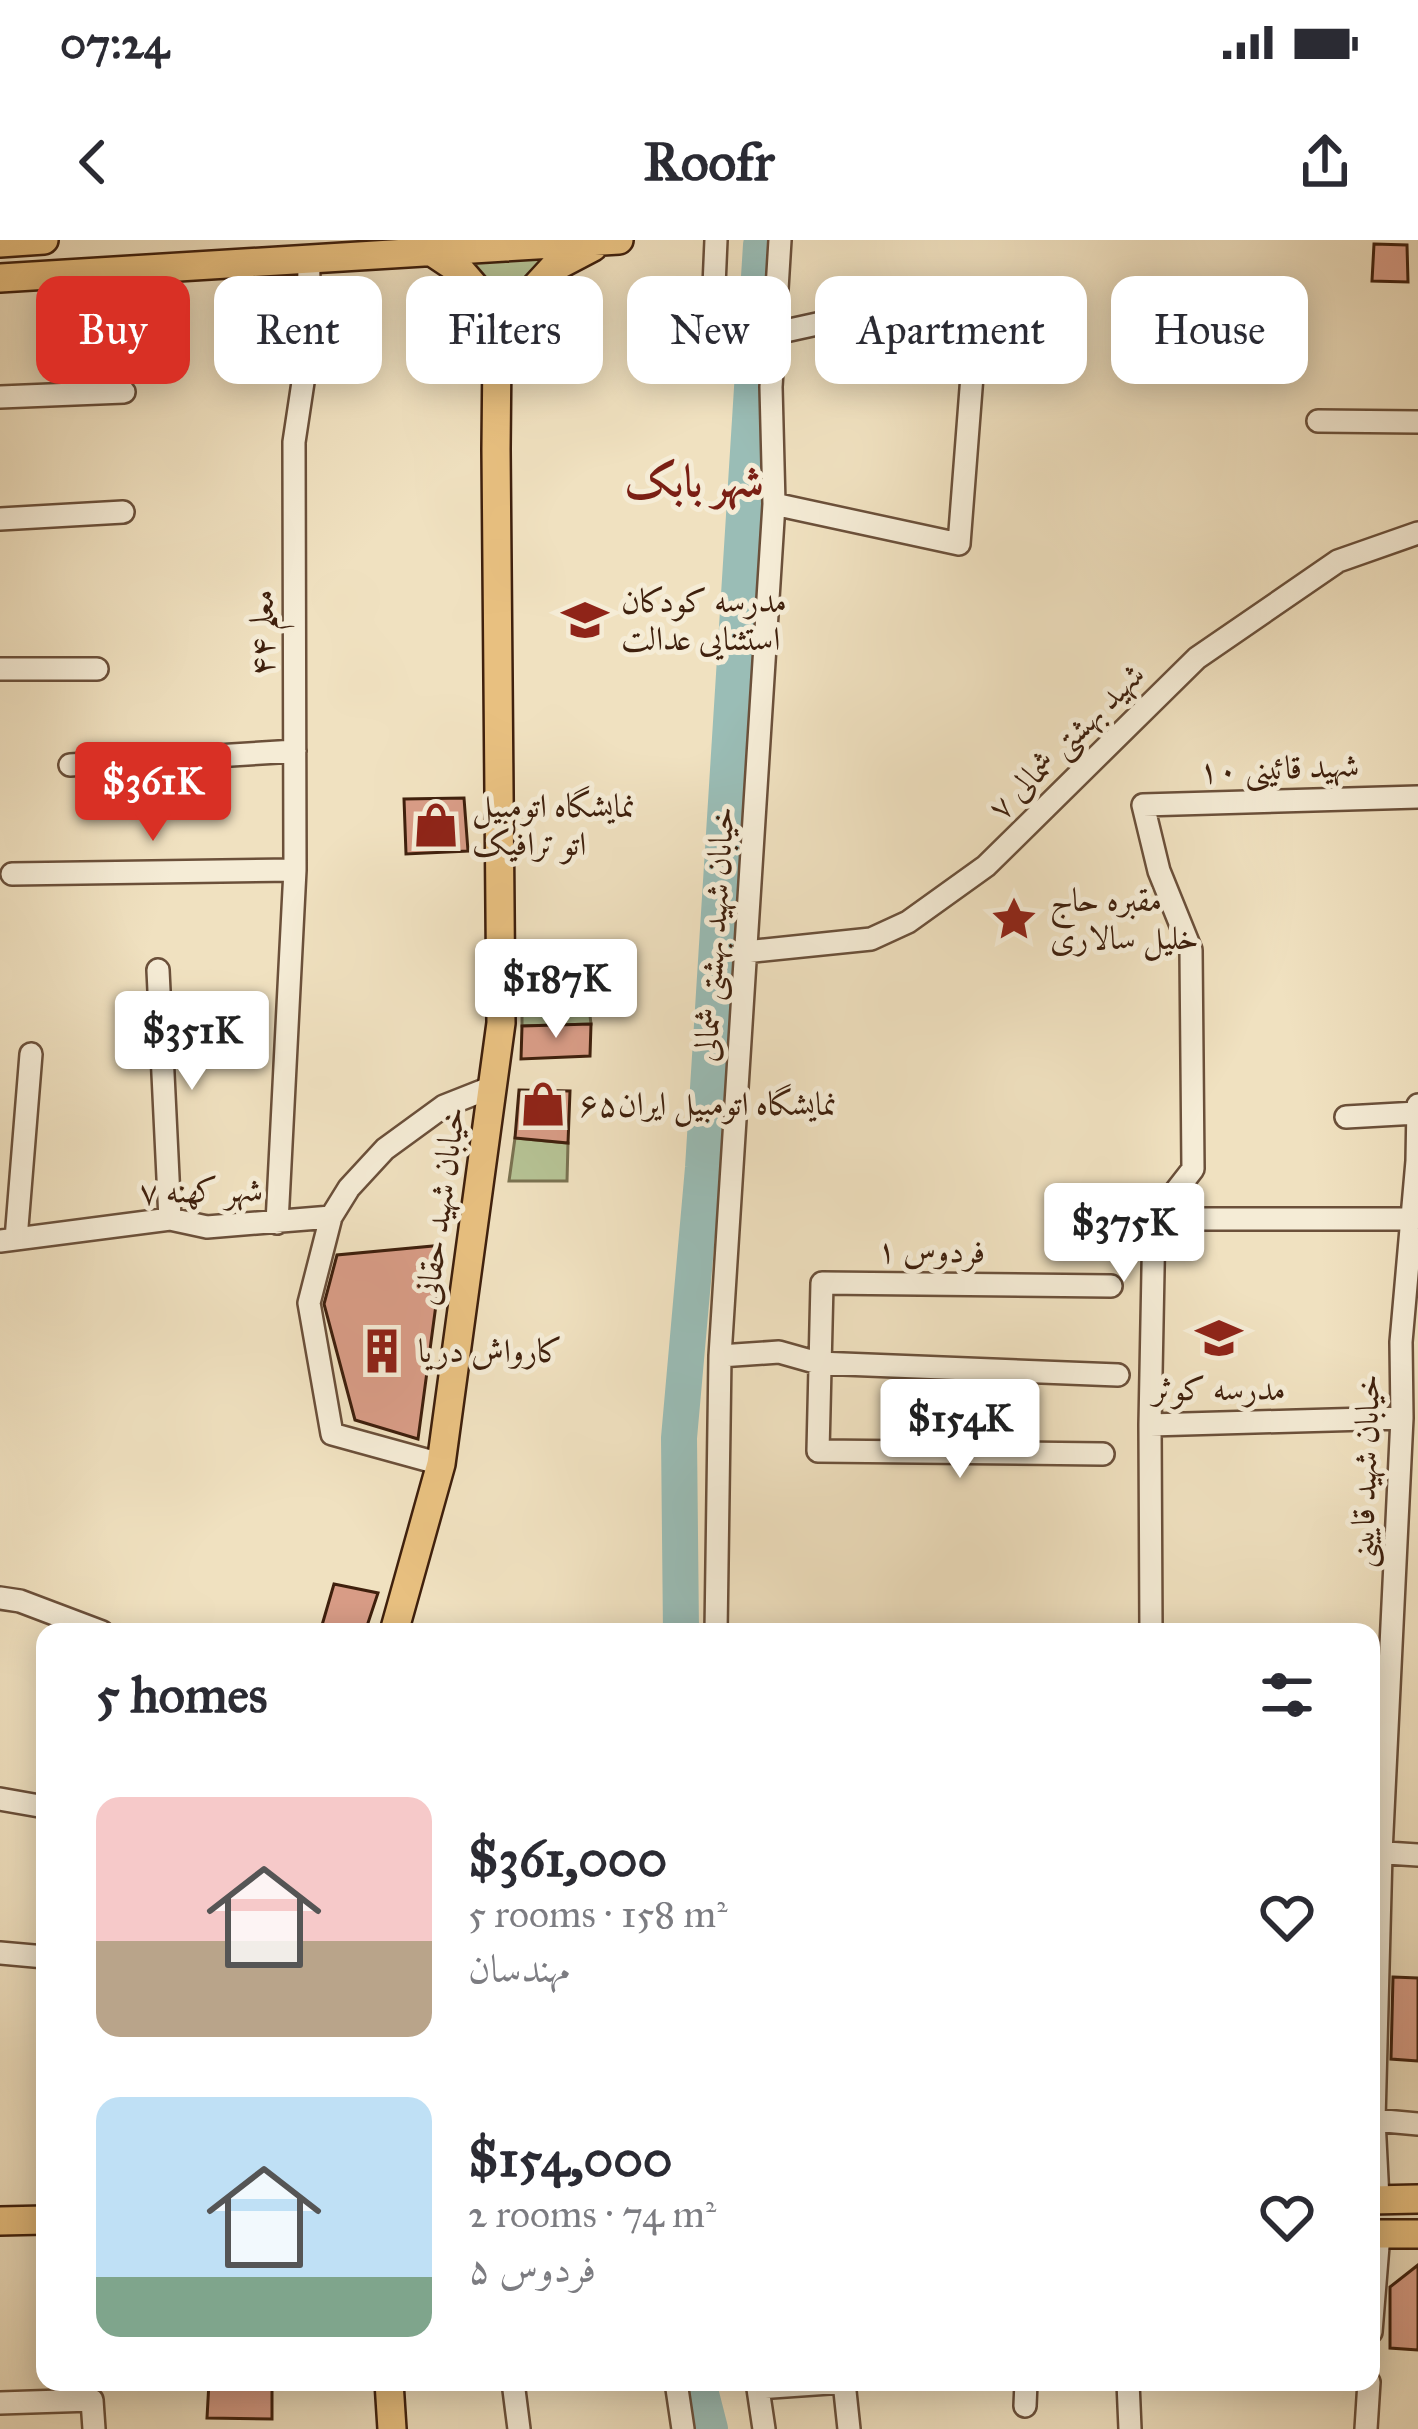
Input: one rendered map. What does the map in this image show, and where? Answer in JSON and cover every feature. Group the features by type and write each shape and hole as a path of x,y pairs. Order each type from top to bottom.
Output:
{"main road":[{"path":"0,243 44,240"},
{"path":"0,278 619,240"},
{"path":"545,276 604,241"},
{"path":"432,252 465,276"},
{"name":"خیابان شهید حقانی","path":"397,1623 441,1464 501,1023 497,384"},
{"path":"1380,2199 1414,2199"},
{"path":"1393,2234 1397,2209 1414,2199"},
{"path":"0,2221 36,2220"},
{"path":"390,2391 392,2429"}],"street":[{"path":"714,276 716,240"},
{"name":"خیابان شهید بهشتی شمالی","path":"778,276 780,240"},
{"name":"معلم ۴۴","path":"277,1223 295,870 294,442 308,349 309,260"},
{"name":"خیابان شهید بهشتی شمالی","path":"716,1623 720,1356 774,504 771,384"},
{"path":"774,504 959,544 971,384"},
{"path":"0,397 124,392"},
{"path":"1318,421 1418,422"},
{"path":"0,519 123,512"},
{"name":"شهید بهشتی شمالی ۷","path":"745,952 871,939 908,922 986,866 1197,658 1338,561 1418,532"},
{"path":"0,669 97,669"},
{"path":"70,765 295,751"},
{"name":"شهید قائینی ۱۰","path":"1154,1219 1193,1169 1191,950 1159,871 1143,805 1418,797"},
{"path":"12,874 295,870"},
{"path":"158,970 170,1219"},
{"path":"8,1240 32,1054"},
{"path":"441,1464 332,1434 309,1303 331,1217 349,1188 385,1148 444,1106 492,1087"},
{"path":"1346,1117 1418,1109"},
{"name":"خیابان شهید قایینی","path":"1380,1785 1410,1342 1418,1109"},
{"name":"شهر کهنه ۷","path":"8,1240 170,1219 207,1227 331,1217"},
{"path":"1151,1623 1154,1219 1413,1219"},
{"name":"فردوس ۱","path":"818,1363 822,1283 1111,1286"},
{"path":"720,1356 778,1352 818,1363 1118,1375"},
{"path":"818,1363 818,1450 1103,1454"},
{"path":"1150,1425 1402,1418"},
{"path":"0,1598 78,1623"},
{"path":"0,1799 36,1805"},
{"path":"1380,1852 1418,1856"},
{"path":"0,1953 36,1956"},
{"path":"1380,2121 1418,2124"},
{"path":"1380,2276 1393,2234"},
{"path":"0,2403 91,2391 94,2429"},
{"path":"514,2391 519,2429"},
{"path":"677,2391 683,2429"},
{"path":"759,2391 764,2429"},
{"path":"845,2391 849,2429"},
{"path":"1025,2407 1026,2391"},
{"path":"1128,2391 1130,2429"},
{"path":"1366,2429 1368,2391"}],"green space":[{"path":"588,247 561,276 457,276 446,258"},
{"path":"586,982 591,1024 522,1026 522,989"},
{"path":"515,1138 568,1143 567,1181 509,1181"}],"building":[{"path":"1374,244 1407,245 1408,282 1372,281"},
{"name":"نمایشگاه اتومبیل اتو ترافیک","path":"464,798 468,851 406,854 404,799"},
{"path":"591,1024 590,1056 521,1059 522,1026"},
{"path":"519,1090 570,1091 568,1143 515,1138"},
{"name":"کارواش دریا","path":"444,1245 418,1439 355,1420 324,1304 337,1255"},
{"path":"334,1584 378,1593 368,1623 323,1623"},
{"path":"1393,1977 1418,1978 1418,2061 1391,2059"},
{"path":"1418,2265 1418,2350 1390,2348 1390,2287"},
{"path":"208,2391 272,2391 272,2419 207,2418"}],"waterway":[{"path":"681,1623 679,1438 703,1168 761,245"},
{"path":"700,2391 710,2429"}],"place":[{"name":"مدرسه کودکان استثنایی عدالت","path":"585,620"},
{"name":"نمایشگاه اتومبیل اتو ترافیک","path":"436,825"},
{"name":"مقبره حاج خلیل سالاری","path":"1014,919"},
{"name":"نمایشگاه اتومبیل ایران۶۵","path":"543,1104"},
{"name":"مدرسه کوثر","path":"1219,1338"},
{"name":"کارواش دریا","path":"382,1351"}],"district":[{"name":"شهر بابک","path":"694,480"}]}
